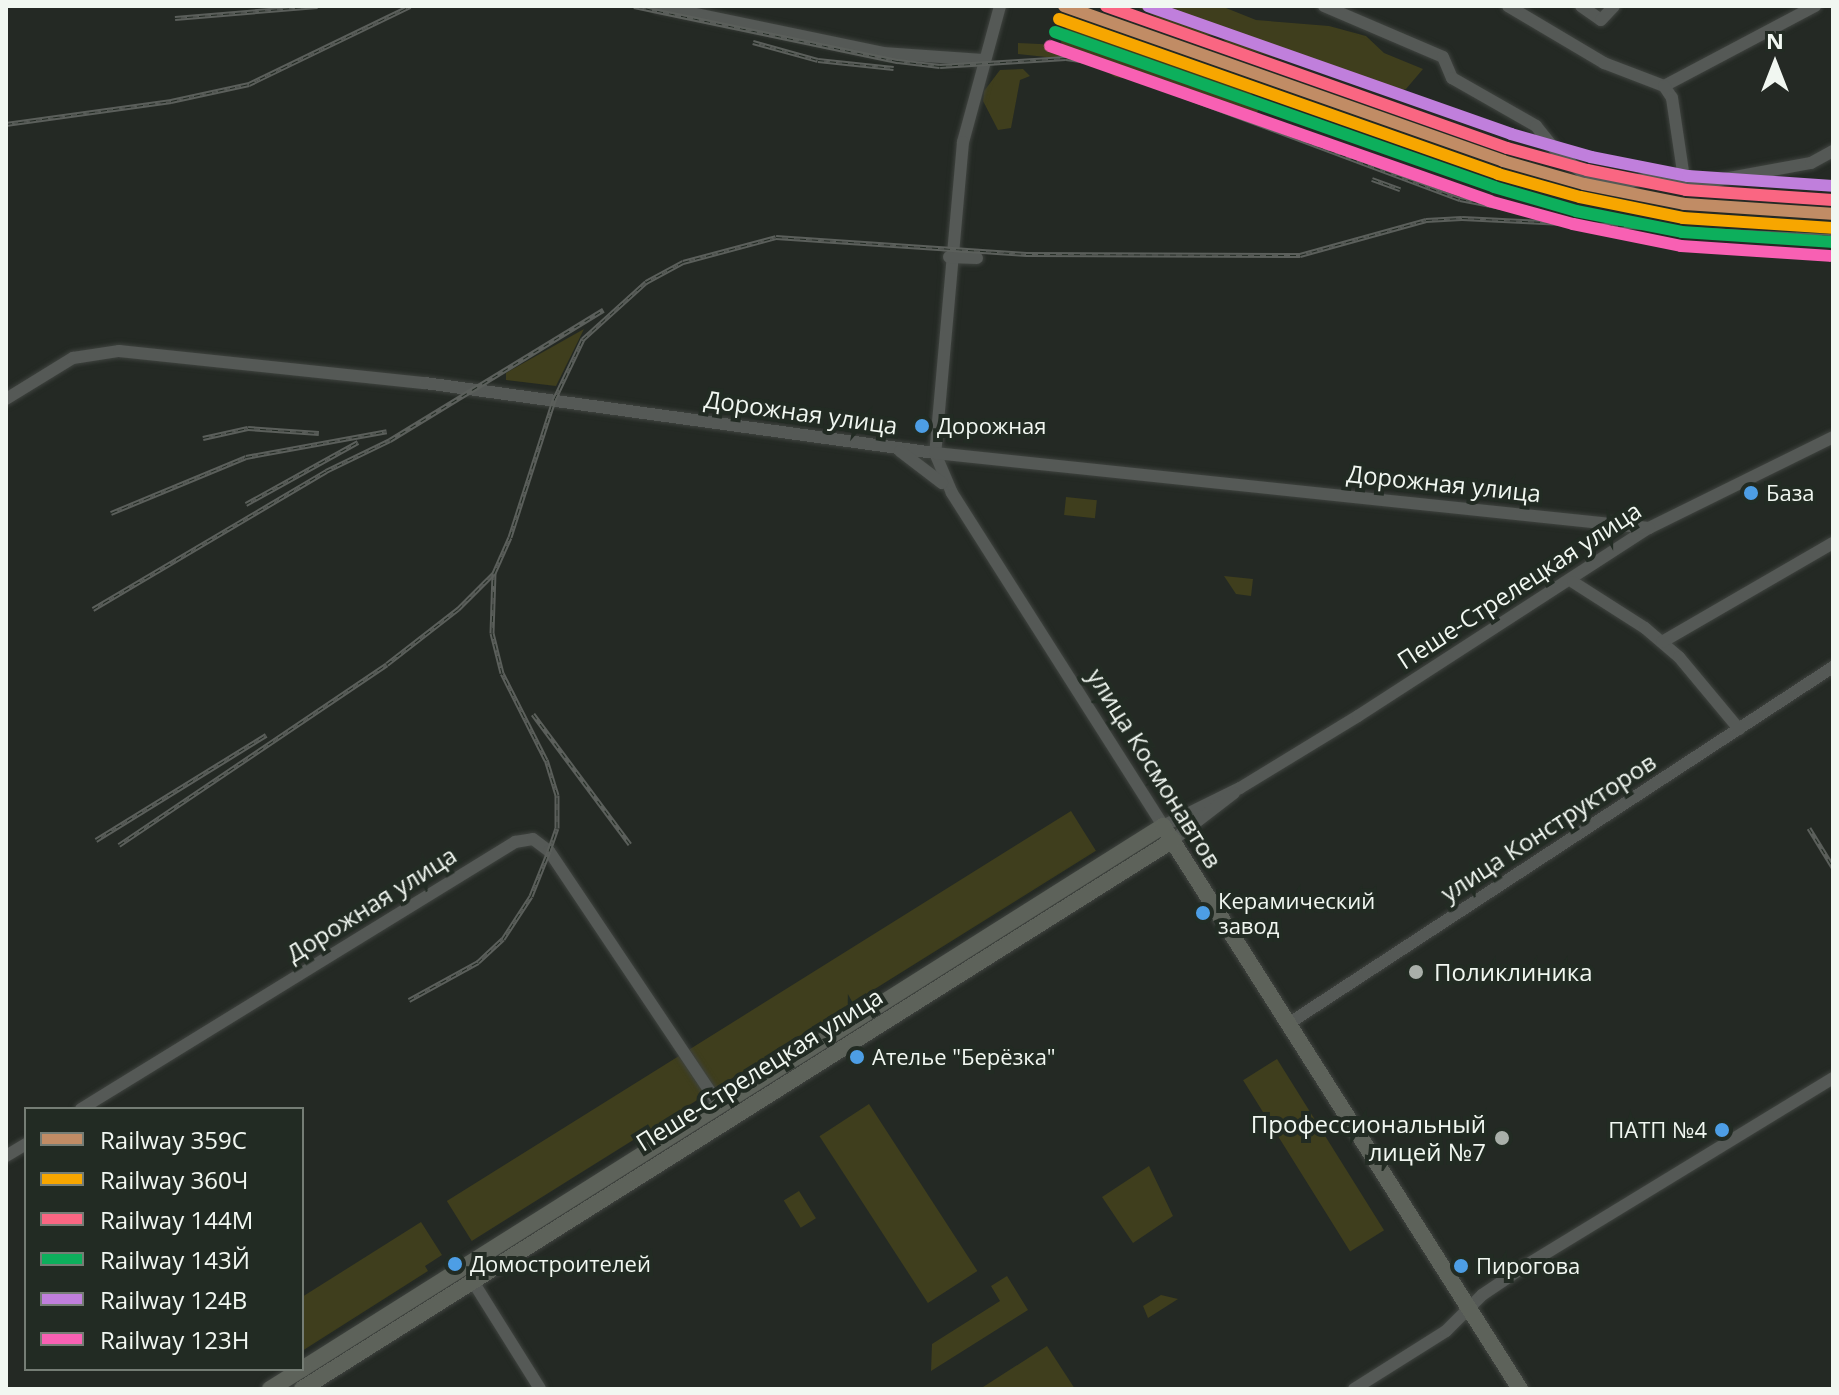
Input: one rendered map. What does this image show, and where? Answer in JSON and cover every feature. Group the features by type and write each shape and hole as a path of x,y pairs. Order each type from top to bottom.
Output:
{"main road":[{"name":"улица Космонавтов","path":"1168,833 1520,1389"},
{"name":"Пеше-Стрелецкая улица","path":"304,1368 718,1103 1168,833"},
{"name":"Пеше-Стрелецкая улица","path":"302,1389 1168,833"},
{"name":"Пеше-Стрелецкая улица","path":"270,1389 299,1371"}],"street":[{"path":"657,6 883,53 983,60"},
{"path":"990,6 994,22"},
{"path":"935,453 949,257 963,142 1000,6"},
{"path":"1324,6 1443,57 1452,78 1536,126 1559,154 1592,180 1619,185 1660,175 1702,183 1811,163 1833,151"},
{"path":"1508,6 1604,63 1664,86 1672,98 1684,178"},
{"path":"1581,6 1604,20 1614,6"},
{"path":"1664,86 1815,6"},
{"path":"949,257 977,258"},
{"name":"Дорожная улица","path":"6,399 73,358 119,351 425,383 935,453 1649,528"},
{"name":"Пеше-Стрелецкая улица","path":"1168,833 1573,582 1649,528 1833,437"},
{"path":"894,447 952,493"},
{"name":"улица Космонавтов","path":"935,453 952,493 1168,833"},
{"path":"1662,642 1833,543"},
{"path":"1573,582 1662,642 1739,729"},
{"name":"улица Конструкторов","path":"1288,1024 1833,667"},
{"name":"Дорожная улица","path":"84,1107 515,842 533,839 549,851 718,1103"},
{"path":"1354,1389 1446,1331 1470,1307 1670,1175 1833,1078"},
{"path":"6,1156 24,1145"},
{"path":"472,1280 540,1389"}],"shaded area":[{"path":"1135,6 1221,6 1256,20 1329,26 1366,36 1384,53 1423,69 1406,89 1387,95 1357,81 1228,44 1220,36 1190,34"},
{"path":"1072,24 1119,44 1145,48 1170,63 1186,61 1242,84 1262,105 1255,115 1246,115 1124,69 1122,78 1115,77 1093,62 1018,54 1018,43 1061,45 1062,32"},
{"path":"1023,69 1030,76 1020,80 1011,128 998,130 983,101 984,91 1000,70"},
{"path":"584,329 556,386 506,380 506,373"},
{"path":"1066,497 1097,500 1095,518 1064,515"},
{"path":"1224,576 1253,579 1251,596 1236,594"},
{"path":"1071,811 1096,851 472,1241 447,1201"},
{"path":"1277,1059 1384,1230 1350,1252 1243,1080"},
{"path":"869,1104 977,1271 928,1303 820,1136"},
{"path":"1149,1166 1173,1216 1133,1243 1102,1197"},
{"path":"799,1191 816,1218 801,1228 784,1201"},
{"path":"421,1222 442,1255 425,1266 428,1271 304,1350 304,1296"},
{"path":"1007,1276 1028,1310 931,1371 932,1344 1000,1301 991,1286"},
{"path":"1161,1295 1178,1299 1148,1318 1143,1306"},
{"path":"1047,1346 1075,1389 980,1389"}],"railway":[{"path":"175,18 317,6"},
{"path":"6,124 171,101 249,84 410,6"},
{"path":"634,6 898,61 940,66 1066,58 1093,62 1460,199 1526,212"},
{"path":"753,42 818,60 894,68"},
{"path":"1372,179 1400,189"},
{"path":"409,1000 478,962 503,939 531,896 549,851 557,828 557,795 546,760 502,673 492,633 494,573 510,537 554,400 583,339 646,282 683,262 776,237 1026,254 1300,255 1426,220 1462,218 1833,236"},
{"path":"93,609 326,471 390,440 603,310"},
{"path":"203,438 248,428 319,433"},
{"path":"111,513 246,457 387,431"},
{"path":"246,504 358,442"},
{"path":"119,845 387,664 458,609 494,573"},
{"path":"533,714 630,844"},
{"path":"96,840 266,735"},
{"path":"1809,828 1833,867"}],"rail line":[{"name":"359С","path":"1064,6 1503,161 1584,184 1684,204 1833,214"},
{"name":"144М","path":"1106,6 1507,148 1587,170 1686,190 1833,200"},
{"name":"124В","path":"1148,6 1511,134 1591,157 1688,176 1833,186"},
{"name":"360Ч","path":"1059,19 1498,174 1580,197 1683,218 1832,228"},
{"name":"143Й","path":"1055,32 1494,187 1576,211 1682,232 1831,242"},
{"name":"123Н","path":"1050,46 1489,201 1573,224 1681,246 1830,256"}],"place":[{"name":"Дорожная","path":"922,426"},
{"name":"База","path":"1751,493"},
{"name":"Керамический завод","path":"1203,913"},
{"name":"Поликлиника","path":"1416,972"},
{"name":"Ателье \"Берёзка\"","path":"857,1057"},
{"name":"ПАТП №4","path":"1722,1130"},
{"name":"Профессиональный лицей №7","path":"1502,1138"},
{"name":"Домостроителей","path":"455,1264"},
{"name":"Пирогова","path":"1461,1266"}]}
